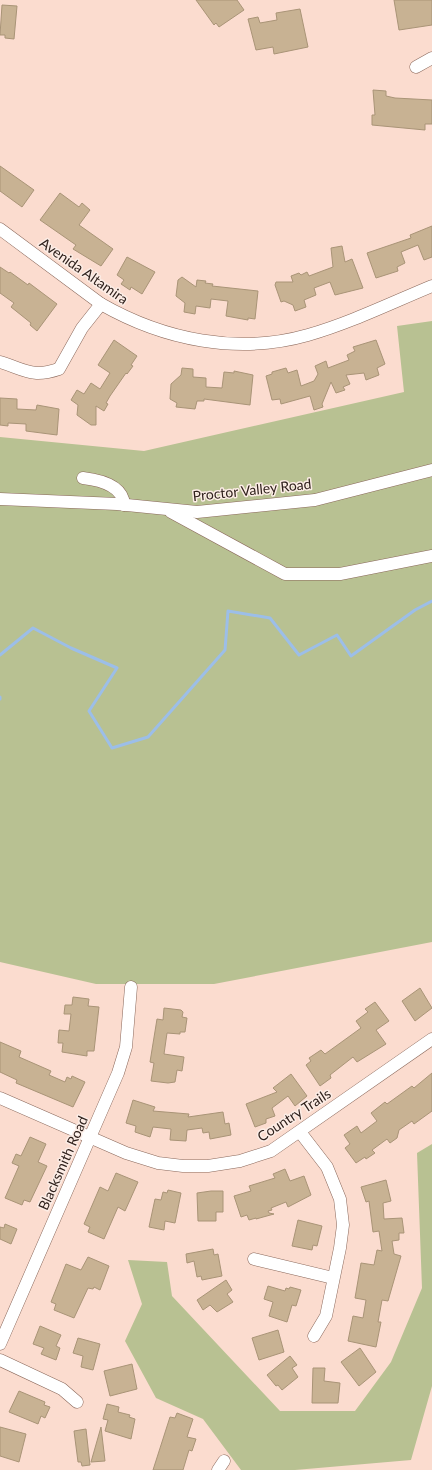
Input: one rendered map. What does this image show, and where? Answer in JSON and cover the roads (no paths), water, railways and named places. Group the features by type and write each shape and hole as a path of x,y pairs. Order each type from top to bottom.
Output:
{"street":[{"path":"416,67 432,58"},
{"name":"Avenida Altamira","path":"0,229 101,304 142,325 181,338 223,344 258,343 286,340 327,330 432,286"},
{"path":"0,362 34,374 59,369 82,328 101,304"},
{"name":"Proctor Valley Road","path":"0,499 124,505 197,512 315,500 432,470"},
{"path":"83,478 115,487 124,497 124,505"},
{"path":"167,509 285,574 340,574 432,556"},
{"name":"Blacksmith Road","path":"0,1344 118,1073 126,1047 131,987"},
{"name":"Country Trails","path":"0,1098 141,1159 174,1166 208,1166 230,1163 256,1157 271,1151 432,1039"},
{"path":"300,1132 327,1167 340,1199 343,1225 340,1248 326,1316 314,1336"},
{"path":"254,1259 333,1278"},
{"path":"0,1360 62,1389 77,1402"}],"waterway":[{"path":"0,655 33,628 71,648 117,668 89,711 112,748 148,737 225,650 228,611 270,618 299,655 337,635 351,656 415,610 432,601"}]}
